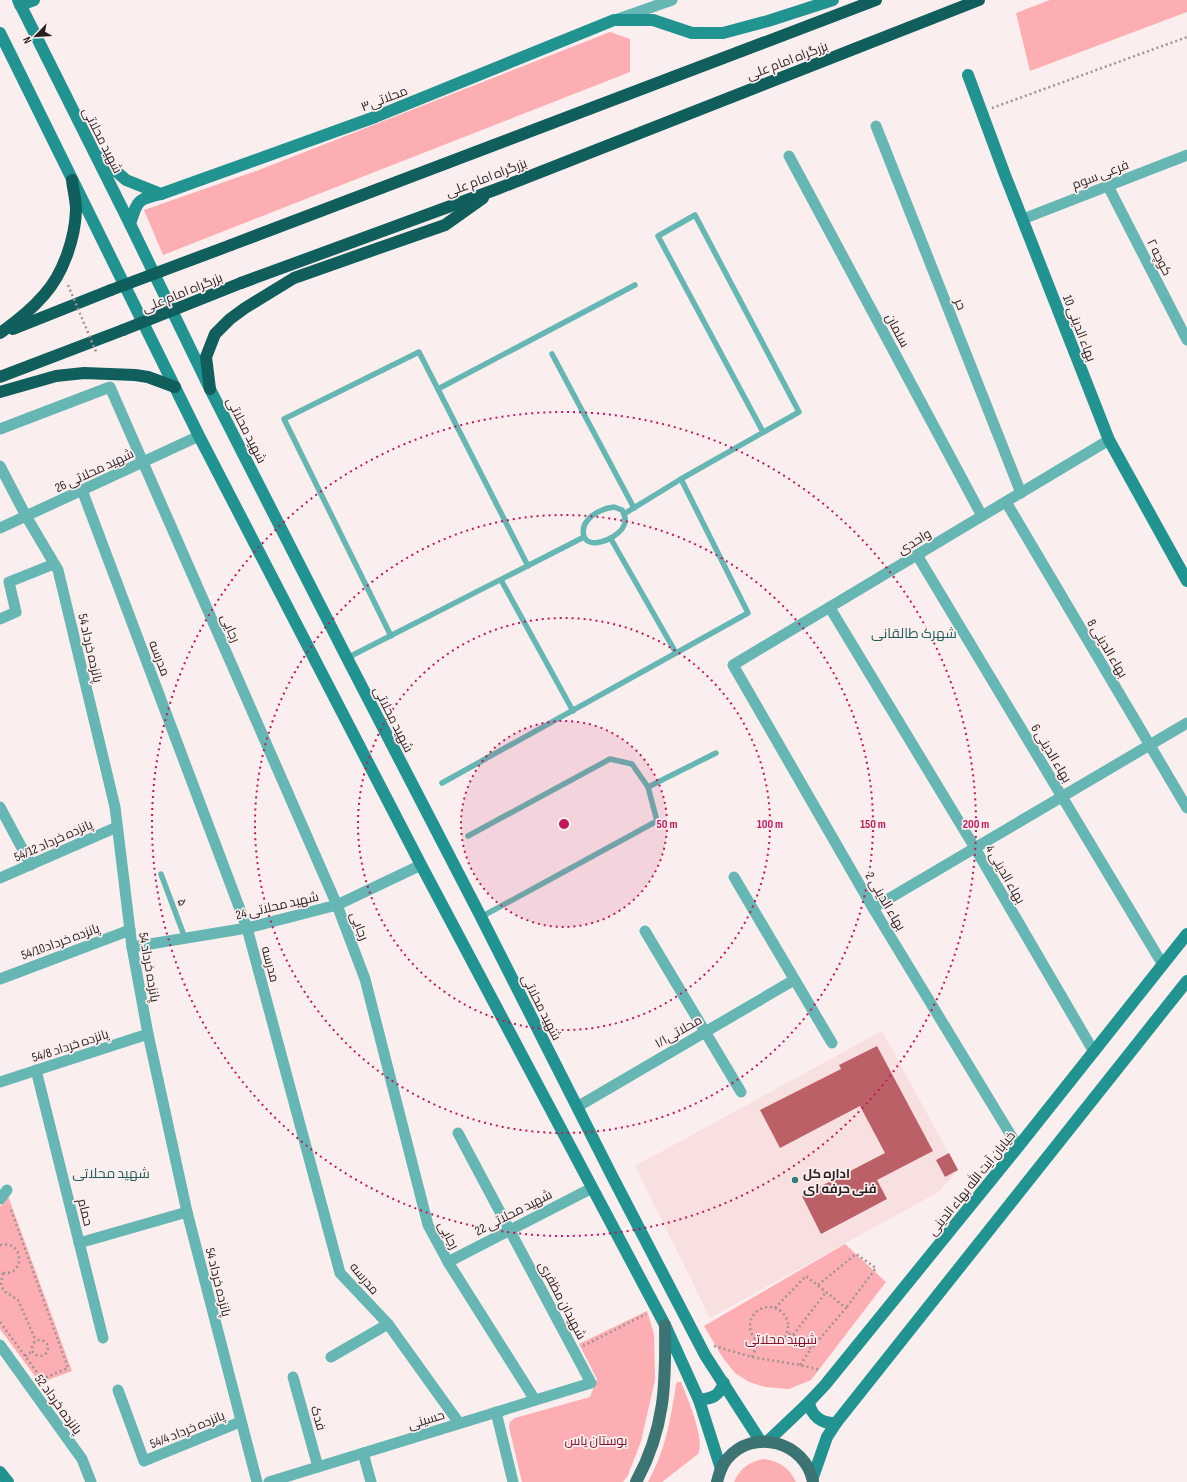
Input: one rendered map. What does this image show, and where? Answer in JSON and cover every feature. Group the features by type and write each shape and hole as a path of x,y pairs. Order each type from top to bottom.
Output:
{"highway":[{"name":"بزرگراه امام علی","path":"0,334 111,290 876,0"},
{"name":"بزرگراه امام علی","path":"0,377 241,283 497,188 980,0"},
{"path":"0,334 23,316 45,295 61,269 72,240 76,210 72,180"},
{"path":"210,389 206,356 215,334 230,319 245,308 294,278 444,225 497,188"},
{"path":"0,392 56,376 84,373 148,377 175,387"}],"main road":[{"path":"19,2 34,0"},
{"path":"614,20 653,20 692,33 723,33 768,22 833,0"},
{"name":"شهید محلاتی","path":"19,2 130,224 210,389 705,1355 765,1441"},
{"name":"محلاتی۳","path":"130,224 136,204 143,198 161,194 375,117 614,20"},
{"path":"0,33 199,436 421,865 665,1325 699,1400 716,1478"},
{"name":"بهاء الدینی 10","path":"968,75 1109,440 1187,581"},
{"path":"93,150 126,180 161,194"},
{"name":"خیابان آیت الله بهاء الدینی","path":"765,1441 809,1402 834,1374 1018,1147 1187,934"},
{"path":"813,1480 827,1437 836,1423 1187,981"},
{"path":"636,1482 655,1438 664,1400 666,1372 665,1325"},
{"path":"699,1400 716,1396 724,1383"},
{"path":"809,1402 810,1409 821,1421 836,1423"},
{"path":"716,1478 727,1459 735,1451 745,1445 765,1441 780,1443 801,1456 808,1466 813,1480"},
{"path":"0,1472 8,1482"}],"street":[{"path":"614,20 672,0"},
{"name":"حر","path":"876,126 1021,493"},
{"name":"فرعی سوم","path":"1023,219 1187,155"},
{"name":"سلمان","path":"789,156 982,516"},
{"name":"کوچه ۲","path":"1108,186 1187,340"},
{"name":"رجایی","path":"0,429 110,387 337,905 365,979 428,1225 448,1262 535,1400"},
{"name":"شهید محلاتی 26","path":"0,528 199,436"},
{"name":"واحدی","path":"733,666 1109,440"},
{"name":"پانزده خرداد 54","path":"0,466 26,516 58,570 64,593 115,807 132,947 148,1034 187,1212 240,1422 257,1482"},
{"name":"مدرسه","path":"82,490 247,928 340,1273 388,1324 459,1423"},
{"name":"بهاء الدینی 8","path":"1006,502 1187,808"},
{"name":"بهاء الدینی 6","path":"917,556 1163,965"},
{"path":"0,619 16,612 8,582 54,564"},
{"name":"بهاء الدینی 4","path":"830,608 975,848 1094,1052"},
{"name":"بهاء الدینی 2","path":"733,666 873,908 1018,1147"},
{"path":"873,908 1187,723"},
{"path":"0,807 31,864"},
{"name":"پانزده خرداد 54/12","path":"0,878 117,827"},
{"name":"شهید محلاتی 24","path":"132,947 247,928 337,905 421,865"},
{"path":"734,877 832,1042"},
{"name":"پانزده خرداد54/10","path":"0,978 130,930"},
{"path":"645,931 741,1092"},
{"name":"محلاتی۱/۱","path":"577,1107 794,980"},
{"name":"پانزده خرداد 54/8","path":"0,1082 148,1034"},
{"name":"حمام","path":"36,1070 103,1338"},
{"name":"شهیدان مظفری","path":"458,1133 591,1383"},
{"name":"شهید محلاتی 22","path":"448,1262 592,1188"},
{"path":"4,1200 7,1190"},
{"path":"79,1243 187,1212"},
{"path":"331,1357 388,1324"},
{"name":"پانزده خرداد 52","path":"0,1345 82,1460 91,1482"},
{"name":"فدک","path":"293,1377 318,1467"},
{"name":"حسینی","path":"268,1482 591,1383"},
{"name":"پانزده خرداد 54/4","path":"118,1390 144,1461 240,1422"},
{"path":"496,1412 513,1482"},
{"path":"363,1453 371,1482"}],"lane":[{"path":"624,514 681,479 799,412 695,215 658,236 763,432"},
{"path":"438,389 635,285"},
{"path":"391,636 284,419 419,352 528,566"},
{"path":"552,354 634,508"},
{"path":"442,783 748,613 681,479"},
{"path":"614,507 622,510 624,514 625,519 623,526 611,539 590,542 584,537 582,531 584,525 590,517 600,511 614,507"},
{"path":"347,658 584,537"},
{"path":"611,539 676,653"},
{"path":"501,580 573,711"},
{"path":"648,787 716,753"},
{"path":"468,836 610,759 632,764 648,787 657,821 481,917"},
{"name":"۵","path":"161,874 185,938"}],"path":[{"path":"982,112 1187,37"},
{"path":"68,285 97,354"},
{"path":"0,1322 42,1379 68,1368 4,1200"},
{"path":"0,1245 6,1244 12,1246 16,1249 20,1258 17,1268 13,1271 2,1273 1,1285 4,1291 18,1300 36,1341"},
{"path":"800,1365 811,1349 846,1308 876,1268 856,1254 818,1285"},
{"path":"775,1308 806,1276 846,1308"},
{"path":"793,1335 826,1292"},
{"path":"763,1308 775,1308 785,1315 788,1326 786,1333 784,1338 775,1344 763,1344 753,1337 750,1326 754,1315 763,1308"},
{"path":"574,1351 656,1309"},
{"path":"786,1333 793,1335 811,1349"},
{"path":"36,1341 44,1341 47,1344 46,1352 43,1355 36,1354 33,1351 32,1347 36,1341"},
{"path":"698,1341 752,1357 800,1365 834,1374"},
{"path":"752,1357 759,1341"}],"shaded area":[{"name":"اداره کل فنی حرفه ای","path":"882,1031 958,1170 940,1191 710,1318 635,1166"}],"green space":[{"path":"1050,0 1187,0 1187,12 1030,71 1016,13"},
{"path":"610,32 630,39 630,72 163,255 144,210 259,170"},
{"path":"8,1196 72,1371 40,1383 0,1329 0,1207"},
{"name":"شهید محلاتی","path":"845,1244 886,1282 811,1380 789,1389 765,1387 749,1382 735,1373 723,1358 704,1326"},
{"name":"بوستان یاس","path":"647,1311 654,1334 655,1380 641,1441 628,1475 623,1482 522,1482 509,1427 510,1422 515,1418 590,1397 597,1379 579,1344"},
{"path":"677,1382 681,1382 691,1408 698,1429 700,1448 698,1454 662,1482 648,1482 663,1447"},
{"path":"763,1459 779,1463 790,1472 796,1482 734,1482 742,1469 753,1462"}],"building":[{"path":"877,1046 933,1151 877,1180 887,1199 821,1234 802,1196 885,1153 860,1106 780,1148 760,1110 841,1069 839,1065"},
{"path":"949,1153 958,1170 945,1177 936,1160"}],"place":[{"name":"اداره کل فنی حرفه ای","path":"795,1180"}],"district":[{"name":"شهرک طالقانی","path":"914,633"},
{"name":"شهید محلاتی","path":"111,1173"}]}
